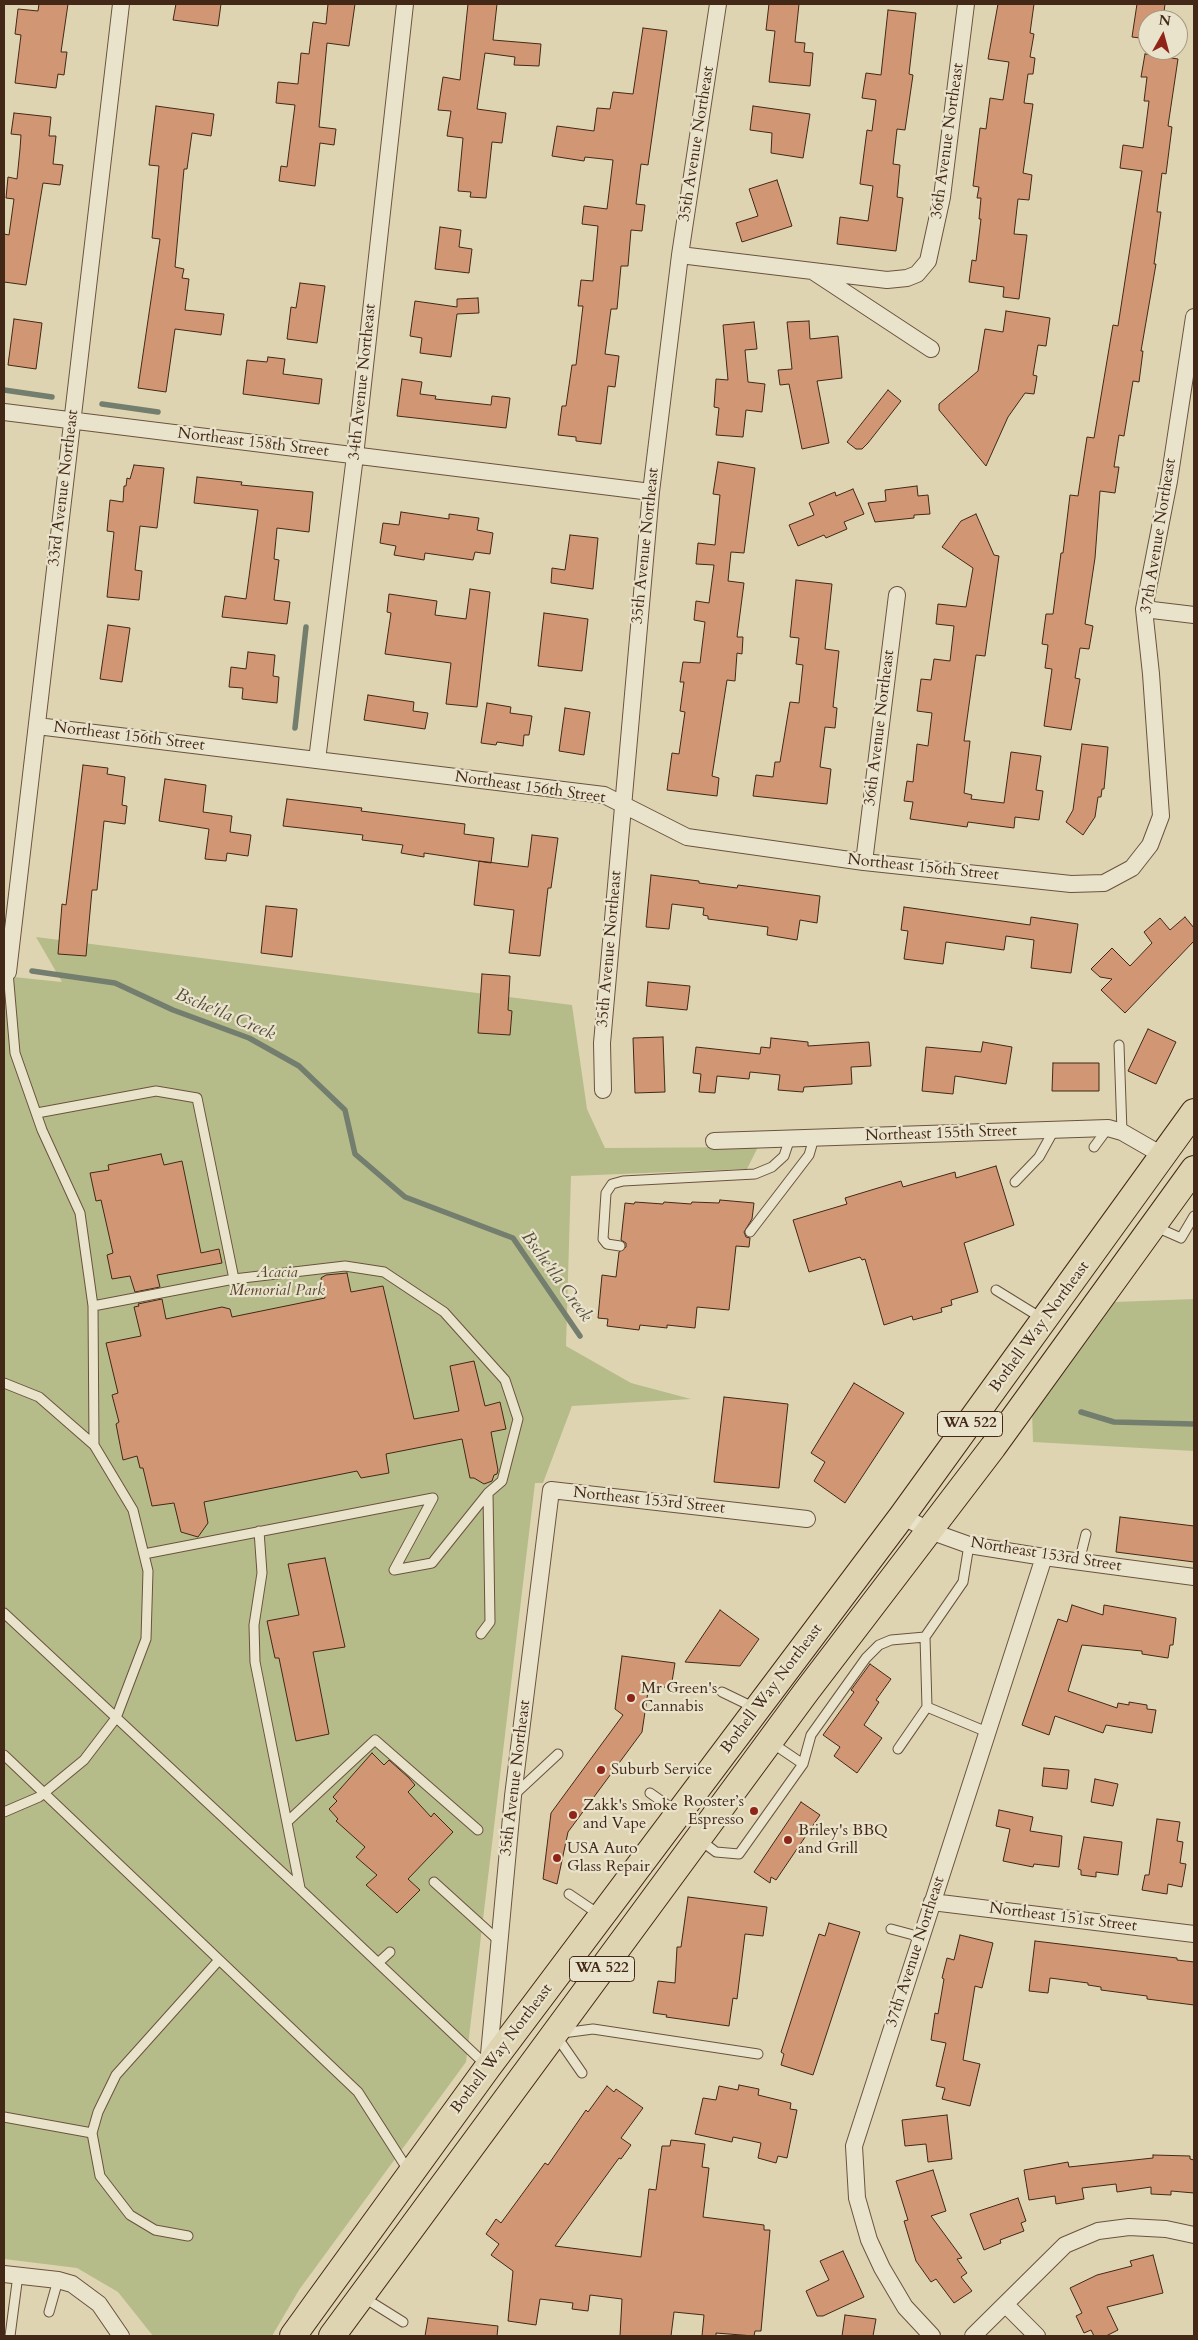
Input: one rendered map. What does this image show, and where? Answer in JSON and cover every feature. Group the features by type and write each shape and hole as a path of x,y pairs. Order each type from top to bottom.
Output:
{"main road":[{"name":"Bothell Way Northeast","path":"293,2336 488,2067 902,1516 1194,1112"},
{"name":"Bothell Way Northeast","path":"332,2336 770,1741 930,1530 1194,1169"},
{"path":"554,2034 551,2014 614,1928 602,1916"},
{"path":"398,2245 391,2230 499,2086 488,2067"}],"street":[{"name":"33rd Avenue Northeast","path":"6,972 37,726 122,4"},
{"name":"34th Avenue Northeast","path":"318,760 355,456 405,4"},
{"name":"35th Avenue Northeast","path":"603,1090 602,1043 651,492 680,254 718,4"},
{"name":"36th Avenue Northeast","path":"810,270 887,280 907,278 917,274 928,260 942,197 966,4"},
{"path":"680,254 810,270 931,349"},
{"name":"37th Avenue Northeast","path":"1132,868 1150,845 1161,816 1151,674 1144,609 1169,481 1194,317"},
{"name":"Northeast 158th Street","path":"4,412 651,492"},
{"name":"36th Avenue Northeast","path":"864,862 897,595"},
{"path":"1144,609 1194,615"},
{"name":"Northeast 156th Street","path":"37,726 604,795 687,837 864,862 1071,884 1104,883 1132,868"},
{"name":"Northeast 155th Street","path":"714,1141 1054,1130 1115,1130"},
{"path":"1115,1130 1162,1155"},
{"name":"35th Avenue Northeast","path":"488,2067 498,1940 513,1796 550,1490"},
{"name":"Northeast 153rd Street","path":"550,1490 807,1519"},
{"name":"Northeast 153rd Street","path":"902,1516 930,1530 969,1545 1044,1558 1194,1577"},
{"name":"37th Avenue Northeast","path":"932,2336 904,2307 869,2240 857,2198 854,2146 1044,1558"},
{"name":"Northeast 151st Street","path":"932,1902 1194,1934"},
{"path":"973,2336 1065,2245 1098,2231 1129,2227 1166,2229 1194,2235"},
{"path":"11,2275 58,2280 72,2284 99,2304 121,2336"},
{"path":"1006,2305 1037,2336"}],"lane":[{"path":"6,972 15,1053 37,1114 80,1213 93,1306 94,1445"},
{"path":"1094,1147 1115,1130 1120,1045"},
{"path":"37,1114 156,1091 197,1098 234,1279"},
{"path":"1015,1182 1039,1157 1054,1130"},
{"path":"620,1246 607,1244 603,1238 606,1193 612,1184 623,1181 755,1174 772,1167 784,1156 790,1138"},
{"path":"750,1232 809,1155 814,1138"},
{"path":"1153,1226 1181,1238 1194,1216"},
{"path":"93,1306 234,1279 345,1266 384,1272 444,1312 505,1380 518,1419 502,1481 488,1493 432,1563 394,1570 433,1498 144,1554"},
{"path":"996,1290 1045,1320"},
{"path":"4,1383 39,1397 94,1445 133,1510 148,1571 146,1639 116,1718 84,1760 44,1793 4,1812"},
{"path":"481,1634 490,1622 488,1493"},
{"path":"259,1531 262,1573 254,1625 254,1662 300,1889"},
{"path":"1079,1562 1086,1534"},
{"path":"898,1749 927,1707 925,1638 963,1582 969,1545"},
{"path":"4,1612 488,2067"},
{"path":"698,1839 716,1852 739,1854 803,1764 811,1735 866,1658 879,1645 891,1640 925,1638"},
{"path":"722,1692 757,1709"},
{"path":"927,1707 987,1732"},
{"path":"287,1822 375,1740 478,1830"},
{"path":"770,1741 803,1764"},
{"path":"513,1796 558,1754"},
{"path":"4,1755 358,2092 410,2174"},
{"path":"650,1793 679,1813"},
{"path":"434,1882 498,1940"},
{"path":"569,1894 602,1916"},
{"path":"891,1929 921,1937"},
{"path":"378,1963 390,1952"},
{"path":"188,2236 155,2230 130,2214 100,2176 92,2133 98,2112 116,2075 219,1960"},
{"path":"582,2073 554,2034 592,2029 758,2054"},
{"path":"4,2117 92,2133"},
{"path":"10,2336 11,2275"},
{"path":"49,2312 58,2280"},
{"path":"361,2295 403,2322"}],"green space":[{"name":"Acacia Memorial Park","path":"36,937 572,1005 587,1109 605,1148 758,1147 747,1169 571,1176 566,1346 631,1383 691,1399 572,1406 543,1483 535,1483 466,2062 299,2290 272,2336 153,2336 118,2292 77,2268 4,2259 4,976 62,982"},
{"path":"1194,1299 1194,1451 1033,1442 1032,1412 1114,1302"}],"building":[{"path":"39,4 68,4 61,52 67,52 64,75 58,74 56,88 15,83 21,35 15,34 18,9 38,11"},
{"path":"176,4 221,4 218,26 173,20"},
{"path":"328,4 355,4 349,46 327,43 319,127 336,129 334,145 320,143 315,186 279,181 281,166 287,167 295,105 276,103 278,82 298,84 301,53 309,54 313,22 326,24"},
{"path":"468,4 497,4 493,40 541,44 539,66 514,65 515,57 485,53 477,109 506,113 502,143 492,142 486,198 470,197 471,192 458,191 463,138 447,136 451,111 438,110 443,77 460,80"},
{"path":"769,4 799,4 795,42 805,43 804,52 813,53 810,86 769,82 775,31 766,30"},
{"path":"998,4 1034,4 1030,33 1034,34 1030,57 1035,58 1033,74 1028,74 1024,103 1033,104 1023,173 1032,175 1029,200 1018,199 1014,234 1027,235 1019,299 1003,297 1004,287 969,282 972,260 976,261 981,219 979,219 981,198 977,198 979,187 973,186 980,128 986,129 990,98 1003,100 1009,62 988,59"},
{"path":"1137,4 1165,4 1164,10 1138,10 1138,38 1132,37"},
{"path":"888,10 916,13 909,74 913,75 905,130 897,129 893,164 900,165 897,197 903,198 896,251 837,244 840,217 868,221 873,186 860,184 867,130 872,131 876,100 862,98 866,73 881,75"},
{"path":"643,28 667,31 648,165 641,164 636,204 645,205 642,231 631,230 628,266 621,266 617,309 611,309 605,354 619,356 615,387 608,386 601,444 576,441 576,437 558,435 562,406 566,406 572,365 576,365 583,306 578,306 581,280 593,281 598,226 582,224 584,206 607,209 613,160 585,157 584,161 552,156 557,126 594,131 597,108 610,109 613,92 633,94"},
{"path":"1144,60 1178,60 1168,126 1172,127 1166,174 1162,173 1157,212 1161,212 1154,264 1156,264 1141,351 1143,351 1139,382 1133,381 1124,436 1119,435 1114,467 1119,467 1115,493 1100,491 1095,558 1085,624 1093,626 1089,649 1080,648 1075,678 1080,679 1071,730 1044,726 1052,669 1045,668 1048,645 1042,644 1046,614 1053,614 1070,495 1078,496 1087,437 1094,438 1113,325 1118,326 1142,171 1120,168 1123,145 1143,148 1149,101 1144,101 1147,77 1141,77"},
{"path":"156,106 214,114 211,136 192,133 187,169 184,169 175,267 184,269 182,278 189,279 185,310 224,314 221,335 175,329 166,392 138,388 160,239 152,238 159,166 149,165"},
{"path":"753,106 810,114 803,158 771,153 772,133 750,130"},
{"path":"14,113 51,117 49,136 56,136 53,164 63,165 60,185 43,183 26,285 4,282 4,234 9,235 14,199 6,198 8,177 17,179 21,135 11,134"},
{"path":"777,180 792,226 742,242 736,223 758,216 749,189"},
{"path":"440,227 461,230 459,247 472,249 469,273 435,269"},
{"path":"300,283 325,286 317,343 287,339 291,307 296,308"},
{"path":"478,298 479,313 457,314 451,357 420,353 422,338 410,336 415,301 457,307 457,299"},
{"path":"1006,311 1050,318 1046,346 1038,345 1033,375 1037,376 1034,394 1025,393 1008,417 986,466 939,410 939,404 978,371 985,329 1003,332"},
{"path":"14,319 42,323 36,369 8,365"},
{"path":"809,321 810,339 838,336 842,378 817,381 829,443 802,449 789,384 780,385 778,370 792,369 787,322"},
{"path":"754,322 757,349 745,350 748,382 765,384 762,412 746,410 743,437 716,435 719,408 714,407 716,379 728,380 723,325"},
{"path":"268,357 285,359 283,374 322,379 319,404 243,394 247,360 267,362"},
{"path":"402,379 422,382 420,394 436,396 435,399 491,405 492,396 510,398 506,428 397,416"},
{"path":"888,390 901,401 868,443 862,449 856,449 847,442"},
{"path":"718,462 755,468 744,553 731,552 728,581 744,583 737,637 743,637 742,654 737,653 735,681 727,680 712,776 719,778 717,796 667,790 672,753 679,754 685,712 680,711 684,682 680,682 683,662 700,663 705,622 694,620 696,601 709,603 714,565 696,564 698,543 715,545 720,495 713,494"},
{"path":"134,465 164,468 157,528 140,526 135,570 142,571 139,600 107,597 114,532 107,531 110,500 123,502 124,486 126,486 127,478 130,479"},
{"path":"197,477 242,482 241,485 313,492 309,532 277,528 274,559 279,560 274,600 290,602 287,624 222,617 225,596 246,599 258,510 194,503"},
{"path":"917,486 918,496 928,495 930,514 914,515 914,518 875,522 868,503 886,501 885,490"},
{"path":"853,489 864,514 844,522 847,529 826,538 824,535 798,546 789,525 814,515 809,503 835,492 836,496"},
{"path":"401,512 449,519 449,514 479,518 477,530 493,533 490,554 475,552 473,560 425,553 424,560 394,555 396,546 380,543 383,523 399,525"},
{"path":"976,514 994,555 999,556 985,656 976,655 964,741 970,741 964,793 972,795 971,799 1004,803 1011,752 1041,756 1036,790 1043,791 1039,820 1015,817 1014,828 968,822 967,827 910,819 913,802 904,801 907,781 913,782 917,744 928,746 932,713 917,711 921,679 931,680 934,659 950,661 954,626 936,624 938,604 966,607 973,568 942,547 961,521"},
{"path":"570,535 598,538 593,589 551,583 552,568 565,570"},
{"path":"796,580 832,584 825,649 839,651 833,707 837,708 835,728 825,727 820,767 831,769 827,804 753,796 756,775 773,777 775,762 780,762 790,702 799,703 803,665 796,664 799,638 790,637"},
{"path":"470,589 490,592 477,707 446,704 451,663 385,654 391,613 387,612 389,594 437,601 435,615 466,619"},
{"path":"544,613 588,619 582,671 538,666"},
{"path":"108,625 130,628 122,682 100,679"},
{"path":"248,652 275,655 273,676 279,677 277,703 242,699 243,688 229,687 231,667 246,669"},
{"path":"368,695 414,702 413,711 428,713 425,729 364,720"},
{"path":"487,703 511,707 510,713 532,716 529,735 524,735 523,746 497,742 496,745 481,743"},
{"path":"565,708 590,712 584,755 559,751"},
{"path":"1082,744 1108,747 1104,789 1102,789 1101,797 1098,797 1095,817 1083,835 1066,822 1073,810"},
{"path":"83,765 108,768 107,774 125,777 122,805 127,806 125,824 104,821 97,890 92,890 86,956 58,954 62,904 66,905"},
{"path":"165,779 206,785 203,812 232,816 230,832 251,835 248,856 227,853 226,861 205,859 209,829 159,821"},
{"path":"287,799 362,808 361,811 465,824 464,834 494,838 491,863 424,853 424,857 401,853 403,845 362,840 363,835 283,826"},
{"path":"532,835 558,838 551,888 548,888 540,956 509,953 514,910 474,905 479,861 528,867"},
{"path":"651,875 737,888 738,885 820,896 817,923 800,920 797,940 767,935 768,927 708,919 708,916 703,915 704,908 672,904 669,929 646,927"},
{"path":"266,906 297,909 292,957 261,953"},
{"path":"904,907 1030,925 1031,917 1078,924 1071,973 1031,968 1034,940 1006,936 1004,950 946,942 943,964 904,959 908,931 901,930"},
{"path":"1185,917 1194,928 1194,941 1125,1013 1101,990 1112,979 1100,977 1091,969 1112,948 1130,966 1152,943 1144,932 1160,918 1170,930"},
{"path":"482,974 510,976 508,1010 512,1011 510,1035 478,1033"},
{"path":"648,982 690,986 687,1010 646,1006"},
{"path":"1148,1029 1176,1042 1156,1084 1128,1071"},
{"path":"663,1037 665,1092 635,1093 633,1038"},
{"path":"771,1038 808,1042 808,1046 869,1042 871,1066 851,1067 852,1084 804,1087 803,1092 778,1090 780,1075 750,1072 749,1079 717,1076 715,1093 699,1092 701,1074 693,1073 696,1047 760,1054 761,1047 770,1048"},
{"path":"983,1042 1012,1047 1006,1084 955,1076 953,1094 922,1091 926,1047 981,1052"},
{"path":"1053,1063 1099,1063 1099,1091 1052,1091"},
{"path":"161,1154 164,1165 182,1161 201,1253 219,1249 222,1263 157,1275 160,1287 135,1292 130,1276 112,1279 107,1255 113,1253 101,1200 96,1201 90,1173 109,1170 108,1165"},
{"path":"996,1166 1014,1225 964,1243 978,1292 951,1300 952,1305 941,1308 942,1312 913,1320 912,1316 884,1325 865,1259 862,1260 860,1257 809,1272 793,1220 847,1204 845,1198 901,1181 903,1187 955,1172 956,1178"},
{"path":"720,1200 754,1203 752,1219 744,1232 746,1237 750,1238 749,1247 736,1246 729,1310 697,1307 695,1328 667,1325 667,1328 640,1325 639,1330 607,1326 608,1319 598,1318 602,1275 616,1277 619,1252 626,1247 626,1243 621,1240 625,1203 663,1204 664,1202 691,1204 692,1202 719,1203"},
{"path":"347,1273 351,1292 383,1286 414,1419 459,1411 450,1366 474,1361 485,1406 500,1402 506,1429 491,1432 498,1470 497,1474 494,1475 492,1481 484,1484 474,1478 470,1478 462,1439 386,1454 389,1473 361,1478 357,1471 204,1502 208,1523 198,1537 181,1532 174,1503 152,1506 143,1468 140,1468 137,1456 123,1460 116,1424 119,1422 112,1395 118,1393 106,1343 141,1336 134,1307 139,1306 138,1304 162,1299 166,1319 222,1307 230,1309 232,1317 325,1298 321,1278 326,1275"},
{"path":"854,1383 904,1413 845,1503 814,1481 825,1462 811,1453"},
{"path":"724,1397 788,1404 779,1488 714,1482"},
{"path":"1120,1517 1194,1526 1194,1562 1116,1552"},
{"path":"325,1558 345,1647 313,1652 329,1734 296,1741 279,1658 275,1658 267,1621 299,1615 288,1564"},
{"path":"1072,1605 1103,1615 1104,1605 1176,1618 1173,1645 1170,1645 1168,1658 1142,1654 1142,1651 1082,1645 1068,1691 1117,1708 1118,1703 1129,1705 1129,1702 1147,1705 1147,1709 1156,1710 1152,1733 1106,1725 1103,1733 1055,1716 1049,1735 1022,1725 1058,1619 1067,1622"},
{"path":"720,1610 759,1639 740,1666 685,1662"},
{"path":"622,1656 675,1663 671,1688 649,1685 642,1732 568,1832 557,1884 543,1879 551,1813 623,1715 615,1709"},
{"path":"870,1664 891,1679 876,1700 879,1702 864,1725 882,1738 857,1773 834,1756 840,1747 823,1735 854,1692 851,1690"},
{"path":"372,1753 384,1765 389,1760 409,1778 415,1785 408,1792 431,1817 434,1813 453,1832 408,1879 420,1890 397,1913 366,1885 377,1875 356,1857 365,1847 336,1821 338,1819 329,1809 337,1801 333,1797"},
{"path":"1044,1768 1069,1770 1067,1789 1042,1786"},
{"path":"1095,1779 1118,1784 1113,1806 1091,1802"},
{"name":"Briley's BBQ and Grill","path":"801,1802 820,1815 776,1880 771,1877 770,1883 754,1872"},
{"path":"999,1810 1033,1817 1030,1831 1062,1836 1059,1867 1034,1864 1033,1867 1003,1861 1010,1829 996,1826"},
{"path":"1157,1819 1180,1822 1177,1841 1183,1842 1180,1863 1186,1864 1182,1887 1168,1884 1167,1894 1142,1890 1145,1875 1149,1875"},
{"path":"1084,1837 1122,1842 1118,1875 1096,1872 1096,1877 1081,1875 1081,1870 1078,1869"},
{"path":"688,1897 767,1907 763,1936 745,1934 737,1999 733,1998 729,2026 666,2017 667,2015 653,2013 658,1981 675,1983 677,1947 681,1947"},
{"path":"829,1923 860,1932 813,2075 781,2065 784,2054 781,2052 819,1934 825,1936"},
{"path":"960,1935 993,1943 982,1988 975,1986 963,2060 980,2064 970,2106 942,2099 945,2088 936,2086 946,2043 931,2040 935,2013 938,2014 944,1979 942,1978 947,1958 954,1960"},
{"path":"1035,1941 1177,1958 1177,1960 1194,1962 1194,2005 1147,1999 1147,1996 1101,1990 1101,1987 1088,1985 1088,1983 1050,1978 1048,1993 1029,1991"},
{"path":"739,2085 759,2089 758,2095 791,2103 790,2109 797,2110 787,2158 778,2156 776,2163 758,2158 761,2143 733,2137 732,2142 695,2134 703,2098 716,2100 719,2086 738,2090"},
{"path":"607,2086 614,2092 616,2089 643,2108 621,2138 631,2145 621,2159 619,2158 555,2246 641,2257 649,2189 656,2190 662,2146 670,2146 671,2140 705,2144 702,2167 709,2168 703,2217 764,2225 764,2230 770,2230 761,2331 755,2331 754,2336 716,2333 716,2336 702,2336 704,2315 674,2312 671,2336 620,2336 622,2299 590,2295 588,2311 572,2309 573,2303 540,2299 536,2325 508,2321 513,2271 491,2255 499,2244 486,2234 496,2219 501,2223 545,2163 548,2165 586,2110 588,2112"},
{"path":"947,2115 952,2159 928,2162 926,2144 905,2146 902,2120"},
{"path":"1153,2155 1190,2156 1190,2159 1194,2160 1194,2193 1171,2191 1171,2195 1151,2194 1151,2187 1117,2192 1116,2184 1082,2188 1084,2199 1056,2204 1055,2196 1029,2200 1024,2170 1068,2162 1069,2167 1153,2158"},
{"path":"933,2170 946,2211 931,2216 962,2258 957,2259 967,2273 961,2277 972,2291 954,2303 936,2279 931,2282 916,2261 904,2221 908,2220 896,2181"},
{"path":"1018,2198 1026,2221 1021,2223 1024,2231 1000,2240 1001,2243 984,2250 970,2214"},
{"path":"843,2251 864,2297 823,2316 817,2316 806,2291 829,2280 820,2261"},
{"path":"1153,2255 1163,2293 1107,2307 1118,2330 1106,2336 1094,2336 1091,2330 1084,2333 1076,2316 1082,2313 1070,2288 1097,2275 1132,2266 1130,2261"},
{"path":"845,2315 876,2319 873,2336 842,2336"},
{"path":"428,2318 498,2326 497,2336 425,2336"}],"waterway":[{"path":"4,390 52,397"},
{"path":"102,404 158,412"},
{"path":"295,728 306,627"},
{"name":"Bsche'tla Creek","path":"32,971 115,983 173,1010 249,1038 299,1066 345,1110 355,1154 405,1197 513,1238 580,1336"},
{"name":"Bsche'tla Creek","path":"1081,1412 1114,1422 1194,1424"}],"place":[{"name":"Mr Green's Cannabis","path":"631,1698"},
{"name":"Suburb Service","path":"601,1770"},
{"name":"Rooster’s Espresso","path":"754,1811"},
{"name":"Zakk's Smoke and Vape","path":"573,1815"},
{"name":"Briley's BBQ and Grill","path":"788,1840"},
{"name":"USA Auto Glass Repair","path":"557,1858"}]}
